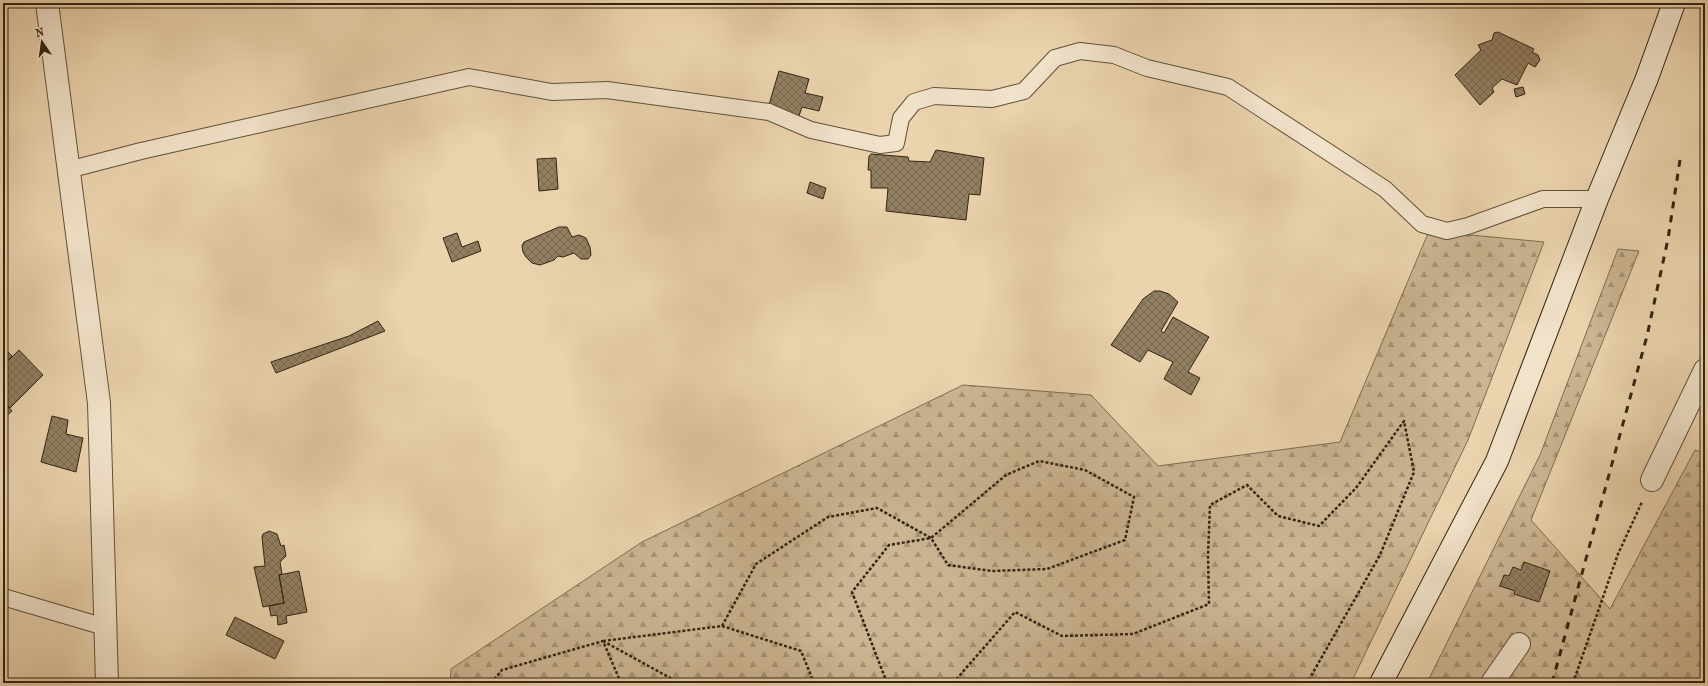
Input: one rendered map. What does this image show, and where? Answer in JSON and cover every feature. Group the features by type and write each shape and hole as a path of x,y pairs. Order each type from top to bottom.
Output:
{"street":[{"path":"47,3 99,403 107,683"},
{"path":"1381,683 1497,462 1598,198 1647,78 1674,3"},
{"path":"1652,480 1705,370"},
{"path":"1492,683 1519,644"}],"lane":[{"path":"68,170 141,151 469,77 552,92 607,90 769,112 811,130 880,145 896,142 901,118 914,102 934,96 992,99 1024,91 1055,58 1080,52 1114,55 1147,68 1228,87 1385,189 1422,224 1446,231 1468,226 1542,199 1598,198"},
{"path":"3,597 105,627"}],"path":[{"path":"953,683 1015,612 1062,636 1133,634 1209,604 1208,555 1210,505 1247,485 1278,516 1319,526 1356,488 1404,421 1414,472 1380,555 1306,683"},
{"path":"722,626 756,564 828,517 877,508 931,538 948,565 992,571 1047,569 1125,540 1134,497 1085,470 1039,462 1006,475 931,538 889,545 852,592 887,683"},
{"path":"1573,683 1618,554 1652,480"},
{"path":"491,683 502,670 603,641 722,626 800,651 814,683"},
{"path":"603,641 621,683"},
{"path":"603,641 674,680 675,683"}],"green space":[{"path":"1429,231 1544,242 1468,440 1351,683 450,683 451,669 642,542 963,385 1091,395 1158,466 1340,442"},
{"path":"1618,249 1639,251 1531,520 1610,609 1695,450 1705,453 1705,683 1427,683 1540,455"}],"building":[{"path":"1498,32 1534,49 1532,52 1538,55 1540,60 1535,67 1528,63 1517,85 1502,79 1492,88 1494,92 1480,105 1455,75 1481,50 1478,45 1492,40 1494,33"},
{"path":"779,71 809,79 805,93 823,97 819,111 802,107 799,116 768,108"},
{"path":"1523,87 1525,94 1516,97 1514,89"},
{"path":"936,150 984,158 980,195 969,194 966,220 886,211 888,188 871,188 871,170 868,170 869,156 871,154 908,157 909,161 930,162"},
{"path":"556,158 558,189 539,191 537,159"},
{"path":"810,182 826,188 823,199 807,193"},
{"path":"559,227 567,227 572,237 579,235 586,238 590,247 591,255 588,259 581,259 574,253 563,257 558,256 554,260 540,265 532,263 523,252 522,246 524,242"},
{"path":"457,233 462,247 478,241 481,251 452,262 443,238"},
{"path":"1154,291 1169,294 1178,302 1161,331 1164,333 1173,317 1209,337 1188,372 1200,378 1191,395 1164,379 1173,362 1148,350 1140,362 1111,345 1143,299"},
{"path":"378,321 385,331 276,373 271,362 349,336"},
{"path":"3,347 12,356 6,363 3,360"},
{"path":"19,350 43,375 10,408 3,401 3,360 6,363"},
{"path":"3,401 12,411 3,419"},
{"path":"52,416 68,420 66,434 83,438 76,472 41,462"},
{"path":"269,531 277,534 281,546 284,545 286,556 280,562 282,574 279,575 284,603 263,607 254,567 265,566 262,537 263,534"},
{"path":"1524,562 1550,571 1539,602 1514,594 1515,591 1500,586 1504,575 1509,576 1513,567 1521,570"},
{"path":"299,571 307,612 286,616 287,623 278,625 277,615 271,616 269,606 284,603 279,575"},
{"path":"235,617 284,641 275,659 226,635"}],"railway":[{"path":"1552,683 1647,336 1668,239 1681,153"}]}
